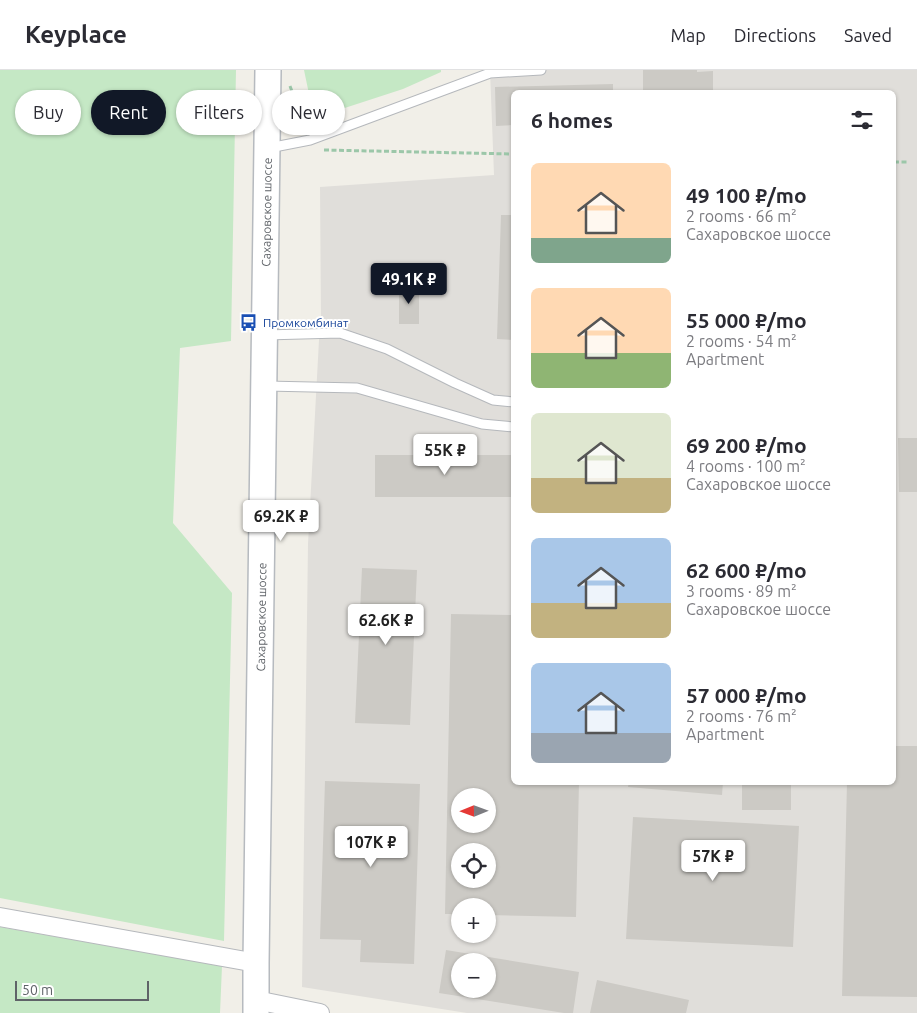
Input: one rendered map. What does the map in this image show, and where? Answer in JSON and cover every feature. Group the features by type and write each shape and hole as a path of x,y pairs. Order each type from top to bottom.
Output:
{"main road":[{"name":"Сахаровское шоссе","path":"256,1007 266,149 278,74"}],"street":[{"path":"0,917 256,963"},
{"path":"256,1007 320,1013"}],"lane":[{"path":"266,149 310,140 490,72 541,70"},
{"path":"264,335 340,333 387,349 494,400 511,402"},
{"path":"264,386 357,388 482,424 511,427"}],"path":[{"path":"278,74 290,86 310,140"},
{"path":"316,150 511,154"},
{"path":"896,162 908,162"}],"shaded area":[{"path":"490,70 917,70 917,1013 467,1013 302,987 308,544 321,319 320,187 494,175"}],"green space":[{"path":"0,70 236,70 236,90 176,90 176,135 235,135 231,341 180,348 173,523 232,593 224,941 0,898"},
{"path":"304,70 441,70 441,72 403,89 345,108 345,90 308,90"},
{"path":"0,927 222,966 220,1013 0,1013"}],"building":[{"path":"643,70 713,71 713,90 643,90"},
{"path":"613,84 613,90 511,90 511,125 496,126 495,87"},
{"path":"501,215 511,215 511,340 497,339"},
{"path":"399,286 419,286 419,324 399,324"},
{"path":"898,438 917,438 917,492 899,492"},
{"path":"375,455 511,455 511,497 375,497"},
{"path":"362,568 417,570 410,725 355,723"},
{"path":"451,614 511,615 511,785 579,785 576,917 496,915 496,898 451,898 451,914 445,914"},
{"path":"896,746 917,746 917,997 842,996 847,785 896,785"},
{"path":"325,781 420,784 414,964 360,962 361,940 320,939"},
{"path":"628,785 723,785 722,795 628,787"},
{"path":"742,785 791,785 791,810 742,810"},
{"path":"633,817 799,826 793,947 626,939"},
{"path":"446,950 464,953 451,953 451,995 439,993"},
{"path":"496,958 579,972 573,1013 470,998 496,998"},
{"path":"597,980 689,1000 686,1013 590,1013"}],"place":[{"name":"Промкомбинат","path":"249,322"}]}
